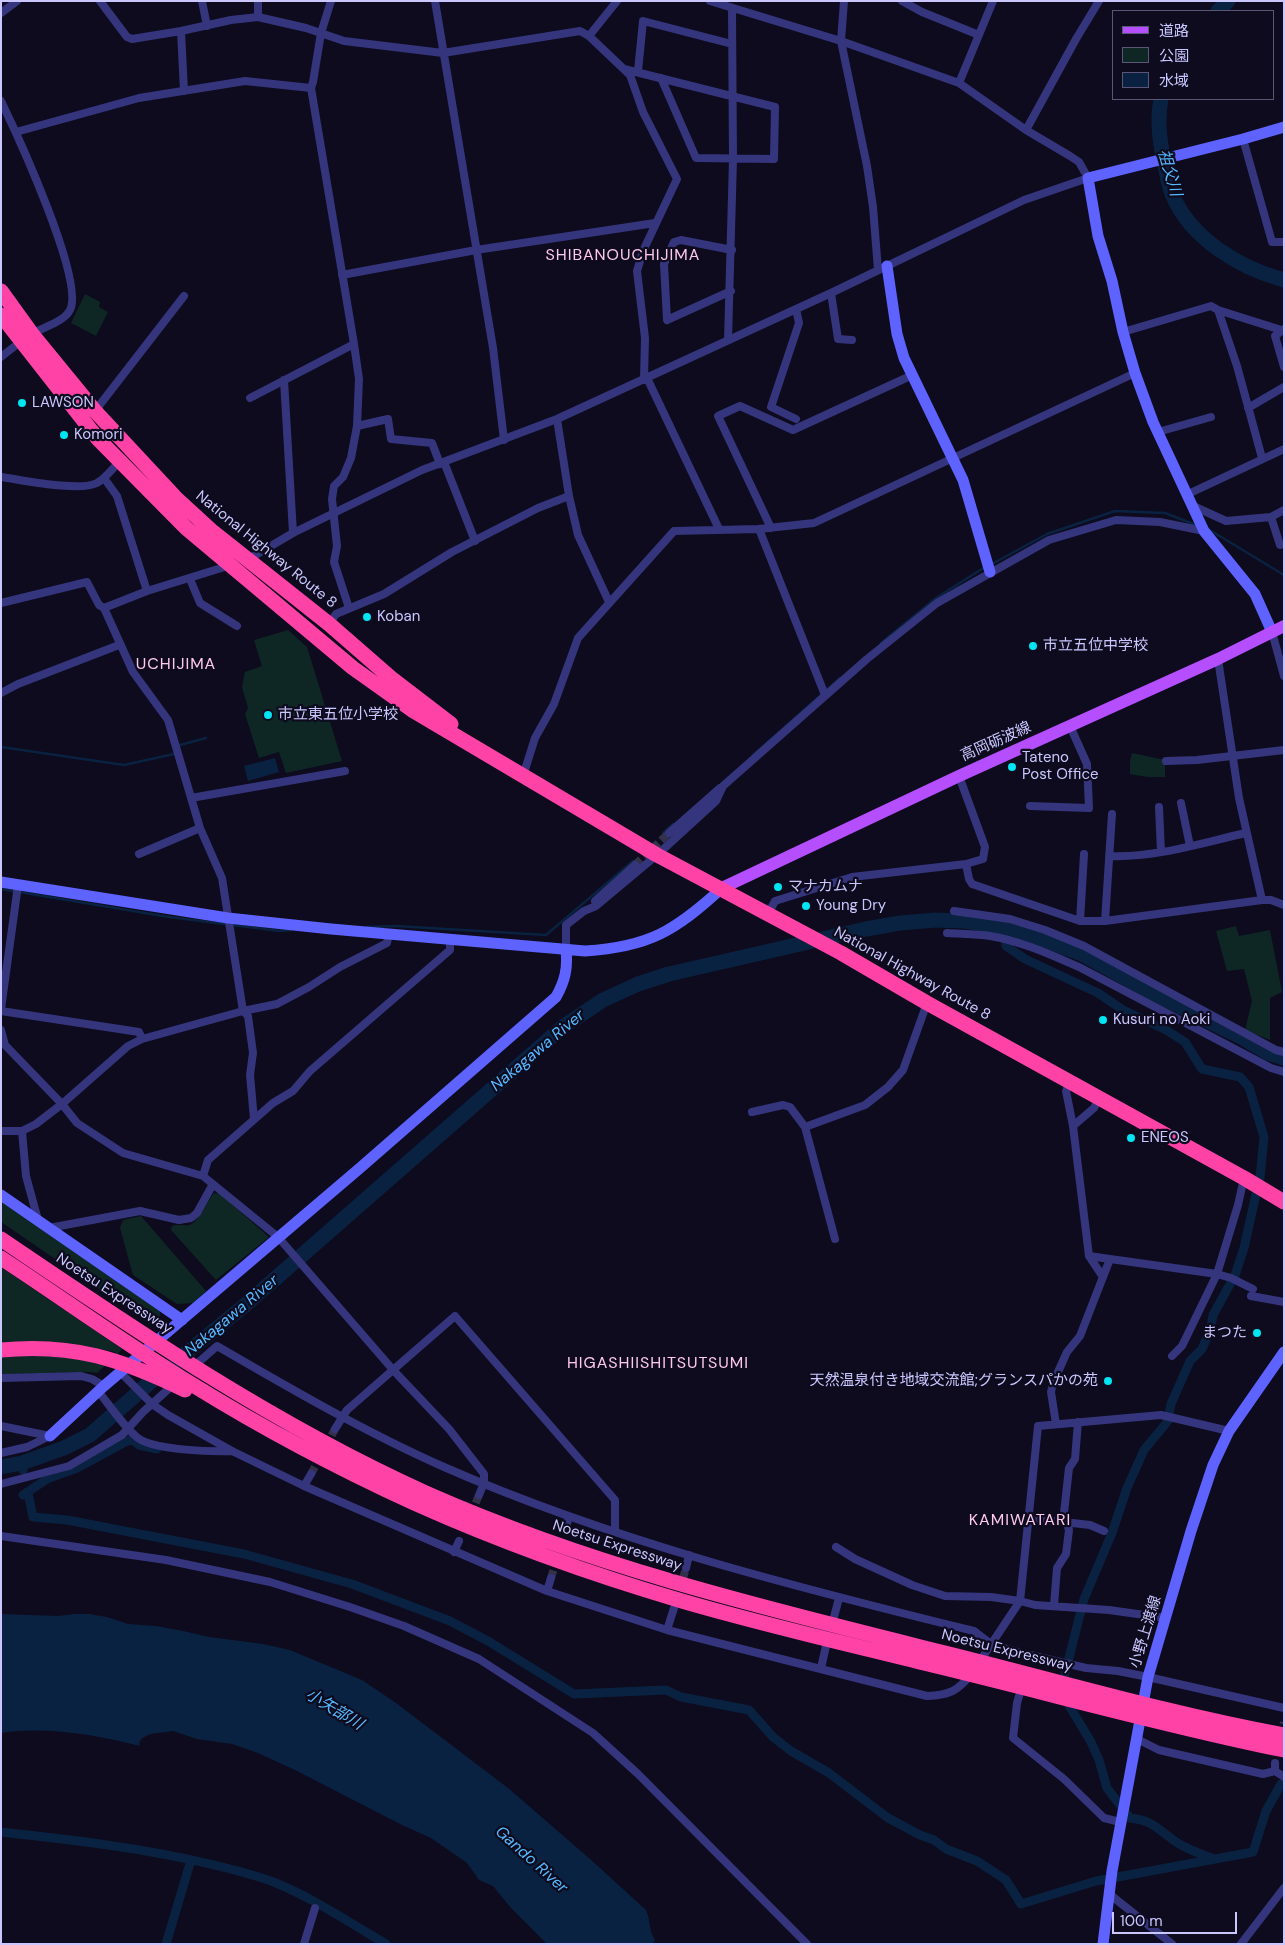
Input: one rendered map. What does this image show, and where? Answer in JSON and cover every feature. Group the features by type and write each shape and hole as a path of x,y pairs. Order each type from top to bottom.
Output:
{"highway":[{"name":"National Highway Route 8","path":"1,291 27,338 87,426 119,462 186,528 353,668 412,710 657,855 722,888 840,953 1284,1202"},
{"name":"National Highway Route 8","path":"1,315 27,338 177,499 213,532 329,624 391,678 523,776"},
{"path":"1,1233 119,1315 142,1334"},
{"name":"Noetsu Expressway","path":"1,1240 203,1373 305,1433 465,1510 610,1564 966,1666 1156,1714 1284,1735"},
{"name":"Noetsu Expressway","path":"1,1258 190,1388 262,1431 476,1530 543,1556 684,1602 760,1622 966,1666"},
{"path":"1,1350 26,1348 68,1350 118,1366 141,1369 190,1388"},
{"name":"Noetsu Expressway","path":"1156,1714 1278,1761"}],"main road":[{"name":"高岡砺波線","path":"722,888 959,776 1218,659 1284,626"}],"street":[{"path":"1,13 17,1"},
{"path":"100,1 127,37 132,39 231,20 258,17 321,33 344,41 372,46 443,53 580,31 589,36 630,75 643,112 677,179 643,251 637,271 645,338 646,379 719,529"},
{"path":"202,1 207,26"},
{"path":"258,1 258,17"},
{"path":"331,1 321,33 311,88 359,379 357,426 351,458 343,477 334,486 332,499 337,546 334,562 349,608"},
{"path":"435,1 493,348 504,440"},
{"path":"589,36 617,1"},
{"path":"710,1 841,42 959,83 1026,130 1079,162 1088,178 1098,236 1112,281 1134,373 1188,500 1204,531 1255,594 1272,632 1284,676"},
{"path":"844,1 841,42 867,166 882,268 897,334 904,358 963,480 990,572"},
{"path":"902,1 922,12 979,35"},
{"path":"959,83 993,1"},
{"path":"1026,130 1099,1"},
{"path":"728,340 732,250 732,8"},
{"path":"638,72 643,22 732,44"},
{"path":"181,31 184,91"},
{"path":"623,68 775,107 774,158 696,158 660,78"},
{"path":"16,132 139,98 245,81 311,88"},
{"path":"1,101 16,132 62,246 73,298 70,310 61,319 27,338 1,357"},
{"path":"104,608 249,559 293,533 422,470 557,419 831,293 1024,200 1088,178 1284,127"},
{"path":"1243,139 1272,242 1284,242"},
{"path":"342,275 476,250 656,223"},
{"path":"730,291 667,320 664,264 674,242 681,240 732,250"},
{"path":"831,293 838,339 852,340"},
{"path":"95,411 184,296"},
{"path":"1123,332 1211,306 1283,331"},
{"path":"796,309 798,322 771,407 796,419"},
{"path":"1218,310 1237,366 1262,458"},
{"path":"1283,331 1275,336 1284,367"},
{"path":"250,398 354,344"},
{"path":"523,776 535,738 554,704 578,638 674,531 759,529 814,523 1134,373"},
{"path":"770,528 718,416 740,406 793,430 906,378"},
{"path":"284,380 293,533"},
{"path":"1248,408 1284,387"},
{"path":"1158,432 1210,417"},
{"path":"357,426 388,419 391,439 432,443 475,541"},
{"path":"557,419 569,496 578,535 609,602"},
{"path":"1188,500 1262,458 1284,449"},
{"path":"1,477 81,487 95,484 104,478 119,462"},
{"path":"104,478 117,496 147,592"},
{"path":"329,624 336,614 384,594 452,552 538,508 569,496"},
{"path":"1188,500 1226,521 1271,517 1284,510"},
{"path":"1271,517 1280,545"},
{"path":"669,833 867,659 936,603 990,572 1049,540 1116,520 1160,522 1204,531"},
{"path":"759,529 825,696"},
{"path":"190,579 200,603 237,626"},
{"path":"1,603 87,582 99,605 104,608 133,672 168,720 200,828 222,878 244,1010 248,1016 253,1054 250,1075 254,1119"},
{"path":"1,693 18,684 120,645"},
{"path":"1218,659 1239,798 1262,900"},
{"path":"1030,806 1088,808 1087,764 1070,726"},
{"path":"1166,761 1234,757 1284,750"},
{"path":"191,798 345,771"},
{"path":"768,914 775,901 852,877 966,864 983,858 985,847 959,776"},
{"path":"584,910 596,906 657,855 716,801 723,786"},
{"path":"1181,803 1190,846"},
{"path":"1159,807 1161,852"},
{"path":"1105,921 1112,814"},
{"path":"139,854 200,828"},
{"path":"1109,856 1130,857 1161,852 1246,832"},
{"path":"1080,921 1084,854"},
{"path":"966,864 972,884 1080,921 1105,921 1262,900 1271,900 1284,905"},
{"path":"1,1453 27,1448 50,1436 101,1389 118,1366 182,1320 556,997 568,968 566,925 635,865"},
{"path":"1,882 228,918 566,950 607,949 658,936 692,915 722,888"},
{"path":"18,885 1,1010 139,1032 142,1039"},
{"path":"954,911 1010,919 1045,930 1084,946 1276,1050 1284,1052"},
{"path":"1,1124 4,1131 22,1131 36,1124 62,1104 128,1046 142,1039 244,1010 277,1004 309,987 340,967 387,943 389,933"},
{"path":"947,933 991,936 1020,943 1050,954 1079,967 1271,1068 1284,1072"},
{"path":"203,1176 208,1160 273,1103 293,1090 310,1071 450,950 450,939"},
{"path":"1,945 10,946"},
{"path":"806,1127 864,1105 888,1087 903,1070 927,1003"},
{"path":"1,1030 5,1045 62,1104 77,1123 123,1153 203,1176 278,1237 394,1371 449,1429 484,1474 484,1484 479,1495"},
{"path":"1070,1082 1066,1091 1073,1126 1089,1256 1103,1277"},
{"path":"1073,1126 1094,1108 1099,1098"},
{"path":"752,1112 783,1105 790,1107 806,1127 835,1239"},
{"path":"22,1131 26,1176 38,1220"},
{"path":"1172,1356 1182,1346 1217,1274 1238,1205 1244,1178"},
{"path":"49,1228 140,1211 179,1220 191,1218 197,1213 213,1184"},
{"path":"1,1195 182,1320"},
{"path":"1089,1256 1217,1274 1233,1279 1252,1293 1284,1302"},
{"path":"1056,1424 1051,1392 1053,1383 1068,1352 1080,1336 1110,1259"},
{"path":"335,1430 341,1418 348,1410 455,1316 615,1500 615,1531"},
{"path":"1,1484 69,1466 122,1435 126,1424 217,1346 341,1418 484,1484 569,1517 689,1556 839,1598 974,1631 992,1645 1086,1668 1118,1671 1148,1677 1284,1708"},
{"name":"小野上渡線","path":"1103,1944 1110,1882 1120,1822 1148,1677 1191,1531 1213,1465 1229,1431 1284,1352"},
{"path":"118,1366 150,1402 168,1416 232,1451 304,1486 546,1592 668,1630 927,1696 946,1695 962,1686 992,1645 1020,1601 1038,1426 1160,1415 1229,1431"},
{"path":"1,1378 81,1376 92,1378 112,1408 141,1440 166,1446 211,1452 232,1451"},
{"path":"1054,1605 1057,1568 1066,1554 1069,1530 1064,1513 1069,1468 1075,1459 1078,1422"},
{"path":"1,1426 50,1436"},
{"path":"304,1486 311,1474"},
{"path":"565,1530 569,1517"},
{"path":"1028,1518 1090,1525 1104,1531"},
{"path":"1,1536 166,1560 270,1582 404,1626 479,1659 593,1733 638,1774 807,1944"},
{"path":"454,1552 458,1541"},
{"path":"836,1547 855,1559 912,1585 945,1596 991,1598 1020,1601 1035,1605 1109,1610 1166,1618"},
{"path":"686,1568 689,1556"},
{"path":"546,1592 551,1578"},
{"path":"834,1618 839,1598"},
{"path":"668,1630 674,1608"},
{"path":"821,1668 826,1646"},
{"path":"1030,1655 1017,1702 1013,1738 1064,1779 1104,1818 1120,1822"},
{"path":"1137,1739 1159,1750 1263,1774 1278,1761 1284,1777"},
{"path":"1110,1882 1172,1944"},
{"path":"1241,1944 1284,1888"},
{"path":"304,1944 315,1908"}],"green space":[{"path":"85,294 100,302 99,307 108,312 96,336 71,323"},
{"path":"288,630 307,647 342,761 286,773 279,752 259,758 245,714 248,708 242,687 245,672 262,666 254,640"},
{"path":"1132,753 1165,760 1165,777 1147,777 1130,774"},
{"path":"1236,926 1239,936 1270,930 1282,992 1270,998 1270,1040 1245,1030 1252,1001 1244,969 1227,971 1216,931"},
{"path":"214,1193 220,1194 269,1237 216,1280 171,1230 172,1226 189,1225 196,1220"},
{"path":"1,1201 160,1310 160,1321 154,1327 1,1222"},
{"path":"141,1216 206,1291 193,1303 177,1304 133,1275 120,1228 123,1220"},
{"path":"1,1267 122,1349 117,1355 115,1352 72,1345 45,1343 1,1344"},
{"path":"47,1354 107,1364 97,1373 1,1374 1,1356"}],"water":[{"path":"275,758 279,772 248,781 244,766"},
{"path":"1,1614 58,1616 89,1614 107,1617 128,1624 156,1626 209,1637 263,1644 290,1650 362,1680 396,1703 508,1788 590,1859 646,1910 651,1932 655,1940 653,1944 547,1944 511,1908 493,1886 479,1880 467,1863 431,1838 295,1770 258,1753 232,1744 197,1739 173,1731 150,1734 141,1739 140,1746 106,1738 54,1731 1,1733"}],"waterway":[{"name":"祖父川","path":"1219,10 1228,1"},
{"name":"祖父川","path":"1161,100 1159,129 1161,144 1167,177 1172,194 1180,210 1203,237 1218,249 1250,268 1284,280"},
{"path":"990,565 1047,534 1115,511 1165,513 1196,525"},
{"path":"1208,529 1284,575"},
{"path":"881,643 936,598 985,567"},
{"path":"753,755 840,678"},
{"path":"180,745 206,738"},
{"path":"1,747 124,765 174,754"},
{"path":"663,833 673,824"},
{"path":"367,927 396,926 546,935 633,861"},
{"path":"1,889 169,917 280,931 291,930"},
{"name":"Nakagawa River","path":"1,1467 22,1463 64,1448 90,1435 147,1385 244,1306 564,1026 603,1000 638,984 669,974 866,929 900,923 936,920 964,921 1010,928 1082,954 1268,1053 1284,1058"},
{"name":"Nakagawa River","path":"1008,935 1010,928"},
{"path":"1006,943 1006,946 1025,959 1098,993 1123,1010 1166,1030 1185,1042 1202,1069 1240,1077 1249,1087 1264,1137 1260,1178"},
{"path":"1062,1685 1084,1599 1112,1533 1127,1488 1144,1450 1168,1421 1171,1404 1190,1361 1202,1349 1211,1328 1213,1315 1235,1275 1244,1248 1256,1194"},
{"path":"23,1495 47,1479 77,1468 127,1441 133,1440 139,1445 157,1449"},
{"name":"Nakagawa River","path":"22,1463 23,1470"},
{"path":"28,1493 33,1517 67,1520 244,1554 352,1584 450,1621 488,1641 574,1694 666,1690 681,1697 749,1710 773,1737 791,1751 829,1773 888,1818 920,1835 934,1840 946,1849 977,1861 1006,1880 1021,1904 1096,1881 1253,1852 1266,1811 1281,1784"},
{"path":"1064,1697 1091,1742 1099,1760 1107,1788 1130,1818 1146,1821 1181,1845 1214,1859"},
{"path":"1,1832 135,1849 188,1859 253,1875 305,1896 386,1944"},
{"path":"166,1944 191,1860"}],"tunnel":[{"path":"635,865 669,833"},
{"path":"326,1446 335,1429"},
{"path":"311,1474 321,1456"},
{"path":"471,1514 479,1495"},
{"path":"551,1578 557,1558"},
{"path":"676,1602 686,1568"},
{"path":"1281,1736 1284,1722"}],"place":[{"name":"LAWSON","path":"22,403"},
{"name":"Komori","path":"64,435"},
{"name":"Koban","path":"367,617"},
{"name":"市立五位中学校","path":"1033,646"},
{"name":"市立東五位小学校","path":"268,715"},
{"name":"Tateno Post Office","path":"1012,767"},
{"name":"マナカムナ","path":"778,887"},
{"name":"Young Dry","path":"806,906"},
{"name":"Kusuri no Aoki","path":"1103,1020"},
{"name":"ENEOS","path":"1131,1138"},
{"name":"まつた","path":"1257,1333"},
{"name":"天然温泉付き地域交流館;グランスパかの苑","path":"1108,1381"}],"district":[{"name":"SHIBANOUCHIJIMA","path":"623,256"},
{"name":"UCHIJIMA","path":"176,665"},
{"name":"HIGASHIISHITSUTSUMI","path":"658,1364"},
{"name":"KAMIWATARI","path":"1020,1521"}],"water label":[{"name":"小矢部川","path":"334,1710"},
{"name":"Gando River","path":"531,1860"}]}
